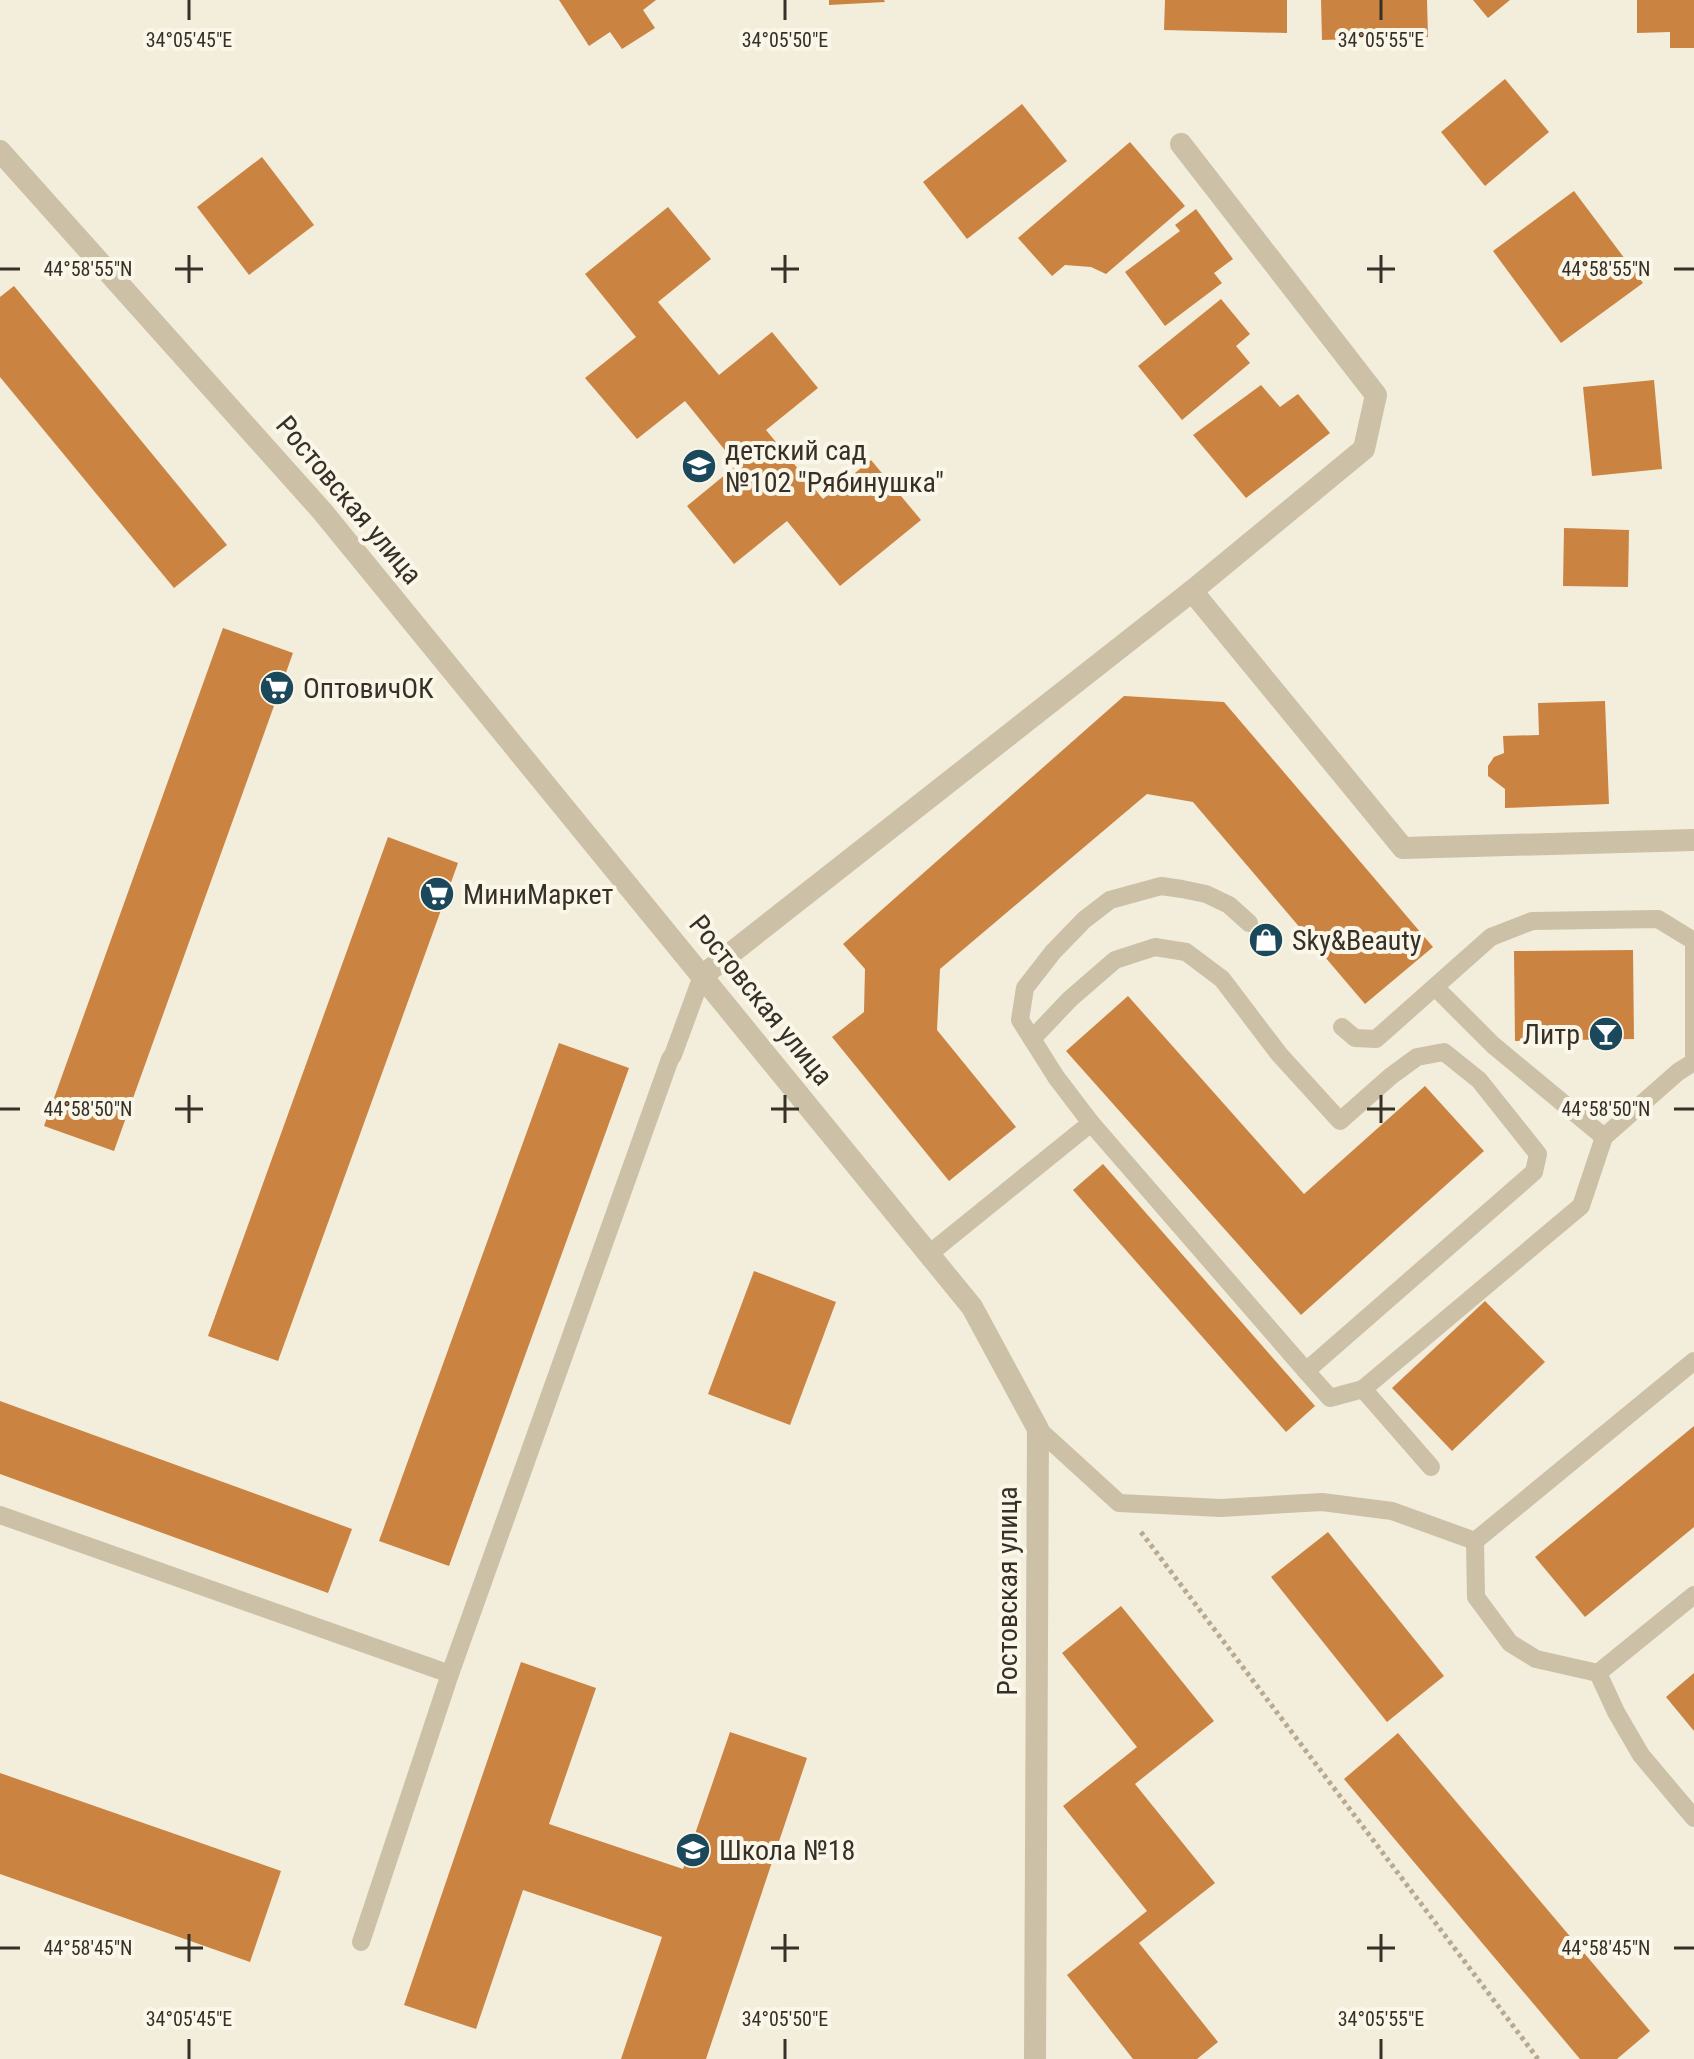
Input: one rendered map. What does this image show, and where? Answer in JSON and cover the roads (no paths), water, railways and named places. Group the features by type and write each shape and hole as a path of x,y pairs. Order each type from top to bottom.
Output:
{"street":[{"path":"702,976 1192,591 1364,449 1376,395 1181,144"},
{"name":"Ростовская улица","path":"0,151 322,511 972,1307 1038,1429 1035,2059"},
{"path":"1192,591 1403,848 1694,840"}],"lane":[{"path":"1249,923 1229,905 1206,894 1182,889 1161,886 1110,900 1084,920 1053,952 1025,988 1020,1020 1056,1077 1091,1123 1330,1398 1363,1389 1581,1206 1604,1137 1678,1072 1694,1062"},
{"path":"1342,1027 1355,1038 1376,1039 1491,937 1532,921 1658,919 1694,941 1694,1055"},
{"path":"1032,1039 1070,999 1115,960 1155,947 1186,952 1222,979 1279,1054 1340,1121 1417,1057 1444,1052 1479,1080 1538,1154 1534,1172 1306,1371"},
{"path":"361,1942 450,1674 702,976"},
{"path":"1435,987 1493,1045 1604,1137"},
{"path":"929,1254 1091,1123"},
{"path":"1475,1541 1694,1361"},
{"path":"1363,1389 1431,1467"},
{"path":"1038,1429 1119,1503 1221,1508 1322,1502 1392,1511 1475,1541"},
{"path":"0,1515 450,1674"},
{"path":"1475,1541 1476,1597 1510,1643 1536,1659 1598,1673"},
{"path":"1598,1673 1694,1595"},
{"path":"1598,1673 1641,1755 1694,1818"}],"place":[{"name":"детский сад №102 \"Рябинушка\"","path":"699,466"},
{"name":"ОптовичОК","path":"277,688"},
{"name":"МиниМаркет","path":"437,894"},
{"name":"Sky&Beauty","path":"1266,940"},
{"name":"Литр","path":"1606,1034"},
{"name":"Школа №18","path":"693,1850"}]}
